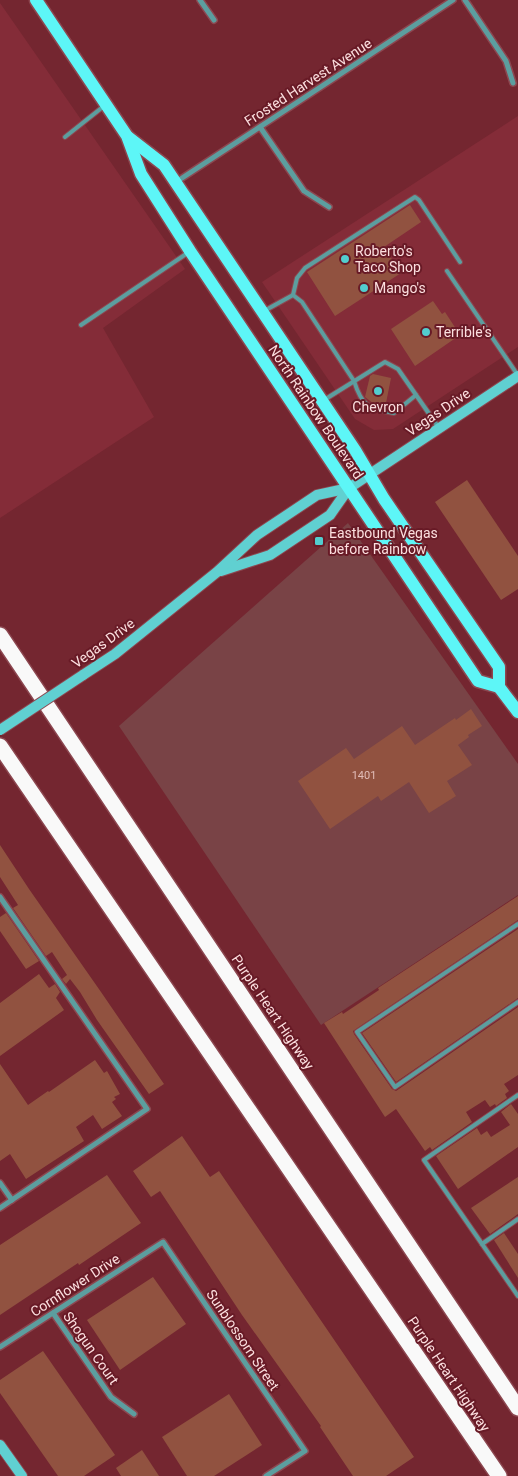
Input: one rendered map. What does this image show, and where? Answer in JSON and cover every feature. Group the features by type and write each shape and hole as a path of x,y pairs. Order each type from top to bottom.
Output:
{"highway":[{"name":"Purple Heart Highway","path":"0,635 518,1408"},
{"name":"Purple Heart Highway","path":"0,746 499,1476"}],"main road":[{"name":"North Rainbow Boulevard","path":"36,0 128,136 164,165 370,474 384,499 499,667 500,687 518,712"},
{"name":"North Rainbow Boulevard","path":"128,136 141,174 190,251 478,681 500,687"},
{"name":"Vegas Drive","path":"217,572 270,555 330,515 349,488 518,376"},
{"name":"Vegas Drive","path":"0,730 115,654 217,572 258,535 317,495 349,488"},
{"path":"0,1445 22,1476"}],"street":[{"path":"200,0 214,20"},
{"name":"Frosted Harvest Avenue","path":"176,183 453,0"},
{"path":"465,0 506,60 513,83"},
{"path":"260,127 304,190 329,207"},
{"path":"0,897 147,1109 0,1208"},
{"path":"0,1183 12,1200"},
{"name":"Cornflower Drive","path":"0,1348 163,1242"},
{"name":"Sunblossom Street","path":"163,1242 305,1451 266,1476"},
{"name":"Shogun Court","path":"53,1313 111,1397 134,1414"}],"lane":[{"path":"65,137 106,105"},
{"path":"262,312 293,295 297,278 306,268 415,197 419,200 460,262"},
{"path":"81,325 190,251"},
{"path":"447,271 518,376"},
{"path":"293,295 302,302 354,381 359,396 367,407 377,411 394,413 416,395"},
{"path":"322,402 384,362 398,369 440,428"},
{"path":"518,924 357,1032 395,1086 518,1002"},
{"path":"518,1095 424,1160 518,1296"},
{"path":"482,1244 518,1219"}],"shaded area":[{"path":"0,3 185,269 103,328 154,417 0,518"},
{"path":"518,116 518,347 393,429 374,430 355,419 262,282"},
{"path":"348,523 518,764 518,895 321,1025 119,726"}],"building":[{"path":"410,205 421,222 384,247 401,273 335,316 307,272"},
{"name":"Terrible's","path":"433,301 442,314 445,312 460,335 415,366 391,329"},
{"path":"373,374 391,378 385,408 374,404 365,397 370,376"},
{"path":"467,480 518,556 518,589 501,600 435,502"},
{"path":"471,709 482,726 468,735 469,737 458,745 472,765 447,781 456,796 429,813 409,782 381,801 378,796 330,829 298,781 346,748 354,759 402,726 415,745"},
{"path":"0,845 164,1084 149,1094 97,1020 80,992 70,979 66,984 62,979 67,975 52,952 46,956 13,908 18,905 0,877"},
{"path":"518,896 518,920 353,1031 392,1089 396,1091 518,1007 518,1075 504,1084 509,1091 505,1094 507,1098 496,1106 495,1104 490,1107 485,1100 466,1112 472,1122 432,1150 430,1147 425,1151 396,1109 385,1117 324,1023 342,1012 343,1014 379,990 378,988"},
{"path":"6,913 39,961 26,969 0,931 0,917"},
{"path":"518,929 518,998 396,1082 362,1033"},
{"path":"39,974 49,988 55,984 60,992 56,998 64,1010 0,1056 0,1003"},
{"path":"95,1060 104,1073 107,1071 120,1094 114,1097 116,1099 112,1102 122,1116 102,1129 93,1115 76,1127 84,1141 26,1179 10,1154 0,1161 0,1064 28,1105"},
{"path":"511,1104 518,1114 518,1147 458,1189 436,1156 477,1128 481,1135 487,1131 491,1137 510,1125 501,1112"},
{"path":"182,1136 210,1177 219,1171 414,1457 386,1476 353,1476 321,1426 242,1315 160,1191 151,1197 133,1171"},
{"path":"107,1175 141,1223 0,1315 0,1245"},
{"path":"518,1177 518,1214 490,1234 471,1208"},
{"path":"504,1233 518,1254 518,1278 494,1240"},
{"path":"153,1277 186,1324 120,1370 87,1320"},
{"path":"43,1351 115,1455 84,1476 58,1476 0,1393 0,1380"},
{"path":"229,1394 262,1445 214,1476 187,1476 162,1437"},
{"path":"142,1450 159,1476 121,1476 116,1468"}],"place":[{"name":"Roberto's Taco Shop","path":"345,259"},
{"name":"Mango's","path":"364,288"},
{"name":"Terrible's","path":"426,332"},
{"name":"Chevron","path":"378,391"},
{"name":"Eastbound Vegas before Rainbow","path":"319,541"}]}
